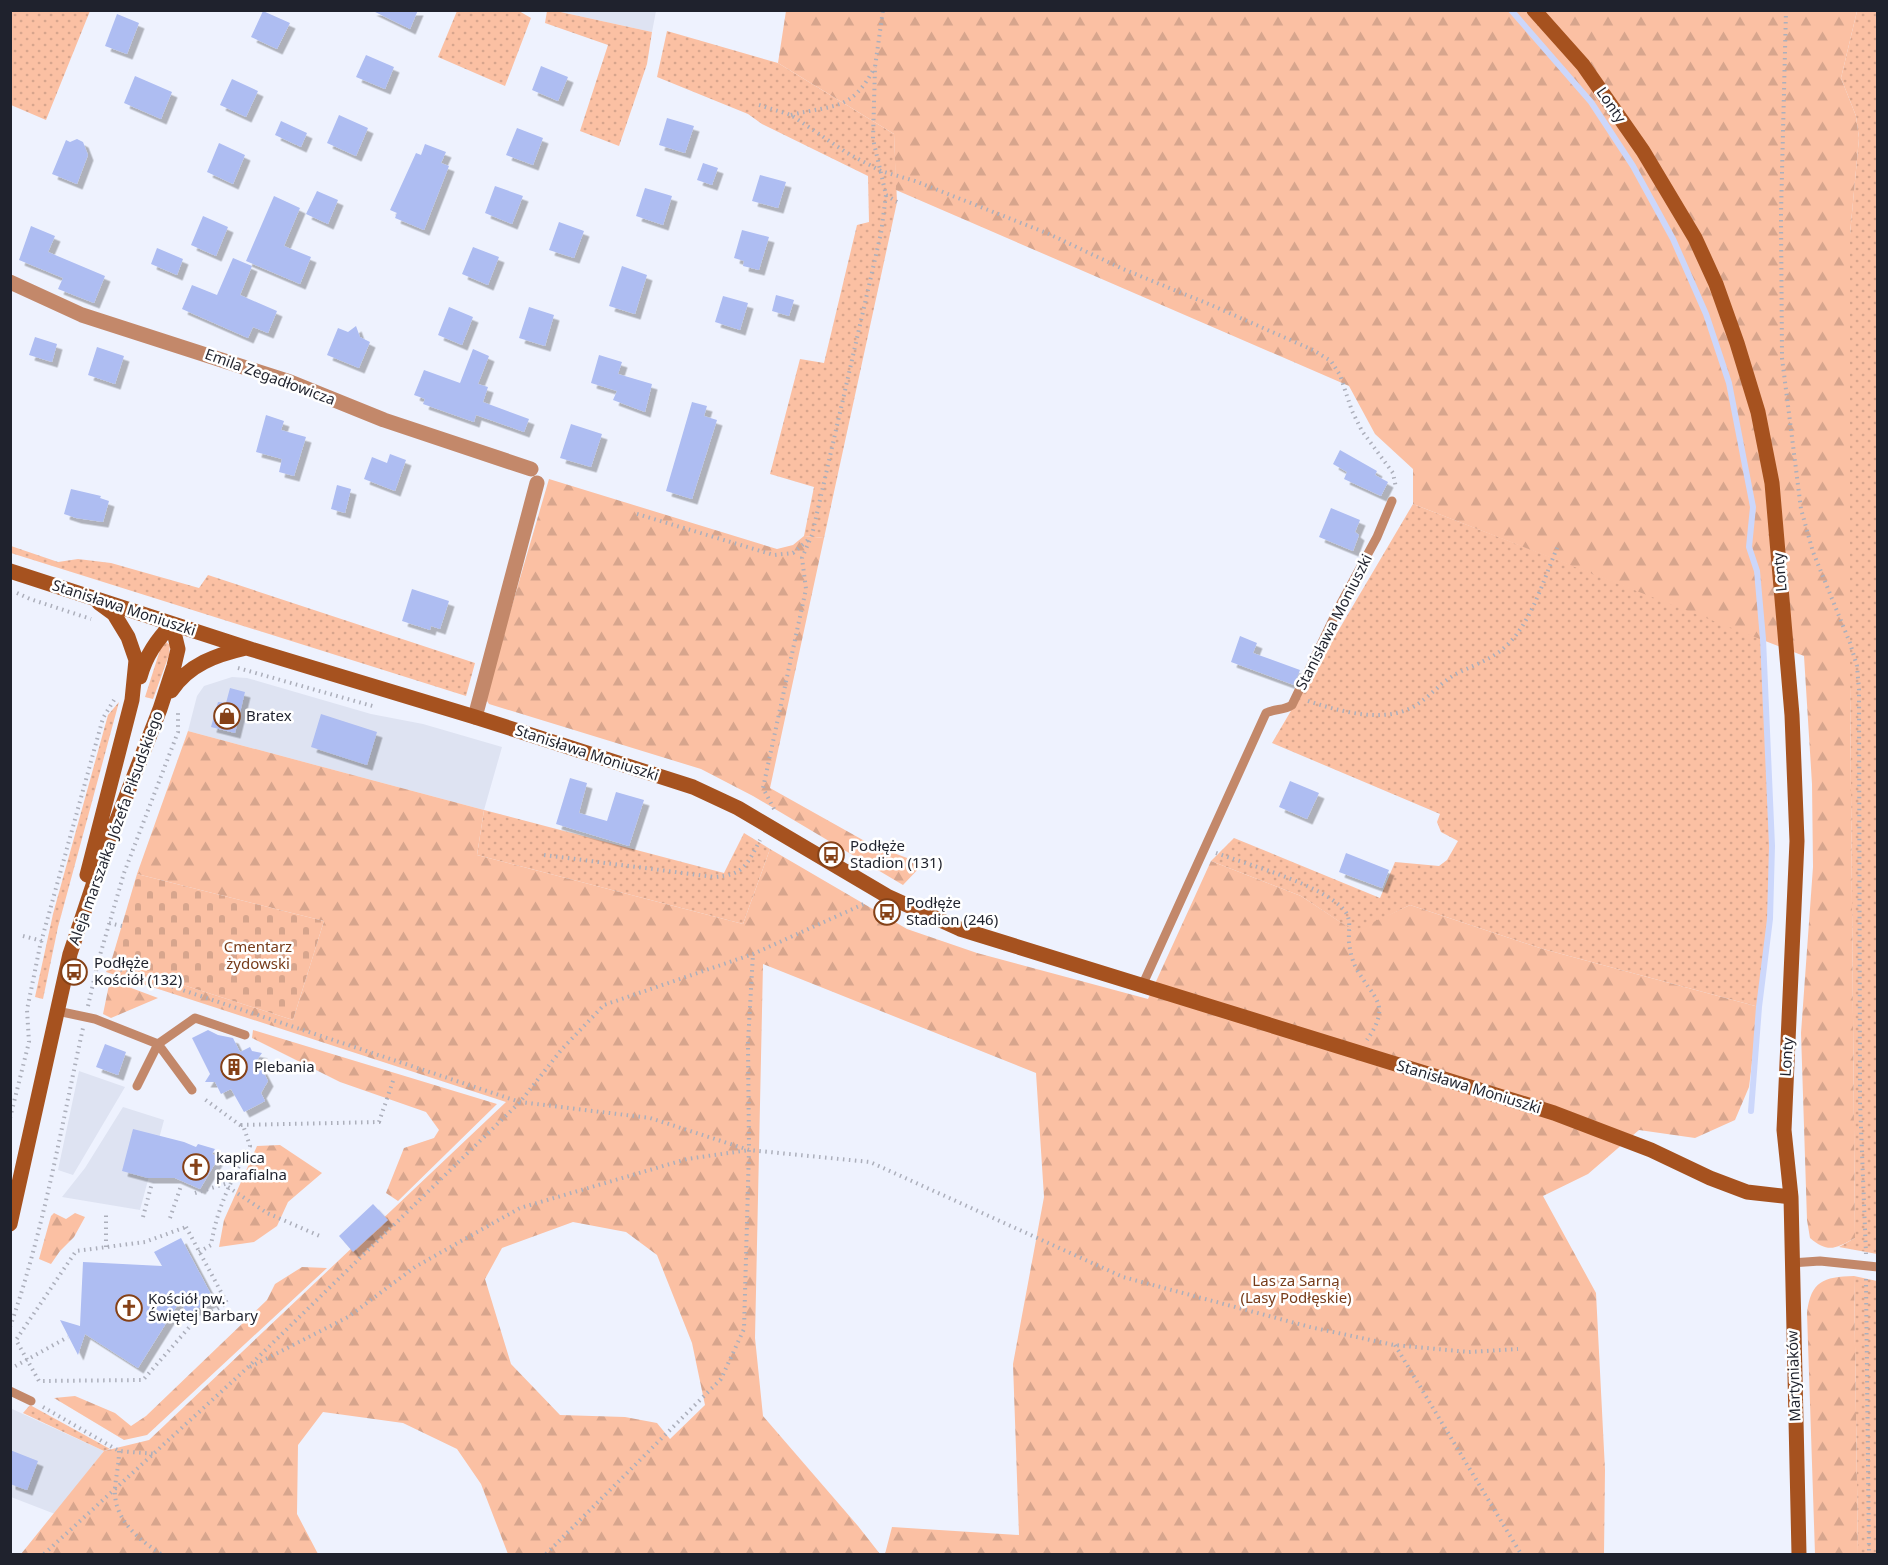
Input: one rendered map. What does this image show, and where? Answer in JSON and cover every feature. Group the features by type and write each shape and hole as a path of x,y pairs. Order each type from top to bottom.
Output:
{"street":[{"name":"Lonty","path":"1534,10 1583,65 1643,151 1695,238 1716,284 1758,412 1772,483 1795,768 1797,841 1795,914 1785,1074 1784,1130 1791,1197"},
{"name":"Emila Zegadłowicza","path":"10,282 82,315 290,382 534,476 475,717"},
{"name":"Stanisława Moniuszki","path":"10,571 247,648 475,717 693,787 738,808 856,880 935,919 989,939 1554,1113 1651,1150 1710,1178 1747,1192 1791,1197"},
{"path":"70,954 125,698 136,660 128,637 114,614 92,597"},
{"name":"Aleja marszałka Józefa Piłsudskiego","path":"125,698 156,641 172,624"},
{"name":"Aleja marszałka Józefa Piłsudskiego","path":"10,1224 70,954 100,861 160,709 178,649 172,624"},
{"path":"160,709 180,678 197,665 222,654 247,648"},
{"name":"Martyniaków","path":"1791,1197 1799,1554"}],"lane":[{"name":"Stanisława Moniuszki","path":"1142,986 1266,713 1273,710 1284,710 1292,705 1339,607 1377,537 1392,501"},
{"path":"57,1011 86,1017 158,1044 192,1090"},
{"path":"137,1086 158,1044 195,1018 245,1035"},
{"path":"1791,1263 1820,1261 1878,1267"},
{"path":"10,1391 31,1401"}],"path":[{"path":"774,816 776,812 763,788 806,589 802,558 812,535 879,245 886,195 873,139 876,67 883,10"},
{"path":"1786,10 1781,214 1782,358 1801,509 1813,552 1857,666 1860,1102 1866,1264 1869,1554"},
{"path":"791,115 838,106 854,98 865,86 876,67"},
{"path":"759,105 791,115 847,153 881,171 915,181 1049,234 1123,270 1211,305 1313,350 1331,361 1340,375 1352,411 1362,431 1393,473 1396,484 1392,501"},
{"path":"886,195 897,202"},
{"path":"637,514 774,555 793,553 802,547 812,535"},
{"path":"1296,697 1361,714 1392,714 1411,708 1438,690 1453,676 1479,664 1513,639 1526,620 1558,546"},
{"path":"10,590 94,621"},
{"path":"229,668 255,672 381,708"},
{"path":"10,1118 29,1042 27,1010 42,941 103,717 106,710 125,698"},
{"path":"10,1327 25,1286 45,1206 98,962 124,873 178,732 177,715 180,706"},
{"path":"544,855 714,877 732,876 746,865 762,836 755,832"},
{"path":"1204,849 1304,885 1328,898 1345,912 1351,926 1349,940 1351,956 1377,1000 1380,1017 1376,1028 1359,1053"},
{"path":"44,1554 156,1454 246,1369 520,1102 562,1049 604,1005 753,954 870,902 860,896"},
{"path":"109,923 122,926"},
{"path":"23,936 42,941"},
{"path":"546,1554 722,1379 744,1329 749,1150 748,1042 753,954"},
{"path":"98,962 520,1102 650,1118 749,1150 870,1162 1123,1277 1310,1327 1394,1344 1469,1352 1518,1350"},
{"path":"240,1125 379,1122 394,1078"},
{"path":"192,1090 244,1128 250,1146 228,1185 214,1222 211,1245 199,1252"},
{"path":"246,1369 348,1317 415,1267 520,1208 687,1159 749,1150"},
{"path":"143,1217 153,1179"},
{"path":"195,1193 228,1185 267,1213 322,1237"},
{"path":"170,1218 181,1186"},
{"path":"106,1211 106,1247"},
{"path":"186,1227 199,1252 227,1303 193,1323 144,1380 39,1381 16,1340 76,1251 145,1242 186,1227"},
{"path":"10,1370 68,1337"},
{"path":"1394,1344 1521,1554"},
{"path":"31,1401 119,1451 156,1454"},
{"path":"119,1451 115,1490 120,1518 140,1540 161,1554"}],"shaded area":[{"path":"556,11 656,11 652,32"},
{"path":"232,677 247,678 371,714 423,724 502,747 484,810 188,731 197,696 204,686"},
{"path":"79,1071 125,1087 73,1175 58,1170"},
{"path":"123,1107 164,1120 140,1210 62,1197 85,1168"},
{"path":"10,1408 104,1451 55,1514 11,1497"}],"green space":[{"path":"1877,10 1877,1254 1839,1247 1855,1238 1850,680 1850,234 1859,138 1856,116 1841,78 1857,11"},
{"path":"10,11 90,11 46,120 11,105"},
{"path":"457,11 519,11 531,18 505,86 438,57"},
{"path":"547,11 652,32 647,64 619,146 580,131 608,45 545,23"},
{"path":"786,11 1857,11 1841,78 1856,116 1859,138 1850,234 1850,680 1855,1238 1837,1247 1822,1246 1810,1238 1807,1220 1801,1033 1813,867 1812,784 1804,656 1413,504 1413,469 1375,434 1349,386 896,190 894,134 778,63"},
{"path":"667,31 778,63 894,134 897,202 824,538 804,536 814,487 770,474 800,359 824,363 857,225 869,222 868,176 762,124 748,114 657,77"},
{"path":"549,479 777,549 793,545 804,536 824,538 770,788 870,844 923,864 903,885 753,796 701,769 489,704 485,698"},
{"path":"1413,504 1763,639 1772,846 1770,919 1759,1007 1543,949 1410,905 1355,932 1301,896 1211,861 1234,838 1380,898 1395,862 1439,866 1447,860 1458,841 1441,832 1437,822 1440,814 1272,743"},
{"path":"11,546 58,562 78,559 111,563 199,588 208,575 475,663 466,696 11,553"},
{"path":"166,642 170,645 169,655 153,699 145,697 160,650"},
{"path":"119,702 58,927 43,999 35,997 53,914 108,715"},
{"name":"Las za Sarną (Lasy Podłęskie)","path":"188,731 484,810 477,855 743,924 770,849 907,929 977,953 1148,999 1211,861 1301,896 1354,931 1410,905 1543,949 1759,1007 1749,1087 1735,1120 1695,1138 1639,1130 1588,1174 1543,1196 1596,1293 1605,1470 1604,1554 885,1554 892,1527 1019,1535 1013,1364 1044,1197 1036,1073 763,964 755,1338 763,1416 880,1554 508,1554 481,1484 457,1449 403,1423 323,1412 298,1445 297,1514 318,1554 21,1554 104,1451 149,1440 506,1102 106,972 111,962 293,1020 324,921 137,874","holes":["573,1222 626,1232 657,1255 692,1343 705,1405 670,1439 657,1423 625,1417 560,1415 511,1364 485,1279 502,1248"]},
{"path":"484,810 724,873 744,833 770,849 743,924 477,855"},
{"name":"Cmentarz żydowski","path":"137,874 324,921 293,1020 111,962"},
{"path":"110,980 158,998 111,1018 103,1014"},
{"path":"253,1030 497,1104 398,1201 386,1193 404,1148 434,1138 439,1130 426,1112 340,1082 252,1038"},
{"path":"280,1145 322,1173 288,1202 277,1226 254,1242 219,1247 224,1220 257,1146"},
{"path":"54,1213 66,1219 75,1213 85,1217 74,1237 51,1264 39,1259 51,1216"},
{"path":"302,1267 327,1268 147,1435 124,1440 54,1398 75,1396 115,1413 131,1426 146,1416 267,1300 275,1284"},
{"path":"1854,1276 1877,1281 1877,1554 1858,1554"},
{"path":"1854,1276 1858,1554 1815,1554 1807,1313 1815,1287 1820,1283 1834,1278"},
{"path":"30,1405 110,1449 104,1451 23,1413"}],"building":[{"path":"371,10 418,10 410,29"},
{"path":"263,11 290,23 277,49 251,37"},
{"path":"117,14 139,23 127,54 105,46"},
{"path":"366,55 394,67 385,89 356,77"},
{"path":"541,66 568,77 558,101 532,90"},
{"path":"135,76 172,92 161,119 124,103"},
{"path":"232,79 258,91 246,117 220,105"},
{"path":"339,115 368,128 356,156 327,143"},
{"path":"667,118 694,126 685,153 659,145"},
{"path":"281,121 307,133 301,147 275,135"},
{"path":"517,128 543,138 533,165 506,155"},
{"path":"77,139 83,142 88,155 77,184 52,174 66,140 70,142"},
{"path":"219,143 245,155 233,184 207,172"},
{"path":"425,144 446,152 441,163 449,166 424,230 395,218 397,213 390,210 416,153 421,155"},
{"path":"703,163 718,168 712,185 697,180"},
{"path":"760,175 786,182 778,208 752,201"},
{"path":"495,186 523,196 512,224 485,213"},
{"path":"645,188 672,196 663,225 636,216"},
{"path":"317,191 338,200 328,224 306,214"},
{"path":"274,196 300,208 284,246 311,257 300,284 246,261"},
{"path":"203,216 228,227 216,256 191,245"},
{"path":"559,222 584,231 574,258 549,250"},
{"path":"31,226 55,236 48,252 105,276 94,303 58,289 63,278 19,260"},
{"path":"742,230 769,237 759,270 743,266 744,261 734,258"},
{"path":"473,247 499,257 488,285 462,274"},
{"path":"157,248 183,259 177,275 151,264"},
{"path":"233,258 252,266 240,295 277,311 268,333 253,327 248,338 182,309 192,285 217,295"},
{"path":"622,266 647,275 635,314 609,306"},
{"path":"776,295 794,300 789,316 772,311"},
{"path":"723,296 748,303 740,330 715,322"},
{"path":"449,307 473,317 462,345 438,335"},
{"path":"529,307 554,315 545,346 519,338"},
{"path":"356,326 360,337 370,342 359,368 327,355 338,328 348,332"},
{"path":"35,337 57,344 52,362 29,355"},
{"path":"97,347 124,356 115,384 88,375"},
{"path":"473,349 489,356 478,384 488,387 483,402 529,419 524,432 476,415 474,422 423,404 425,399 414,395 424,370 460,383"},
{"path":"599,355 622,362 618,374 652,384 645,412 613,400 617,391 591,383"},
{"path":"692,402 707,406 704,416 717,420 692,499 666,491"},
{"path":"266,415 284,421 281,430 306,437 294,476 279,472 282,459 256,452"},
{"path":"571,424 602,434 591,467 560,458"},
{"path":"1340,450 1377,471 1375,475 1388,482 1381,496 1344,479 1347,472 1333,464"},
{"path":"390,454 406,460 395,491 364,479 372,457 387,463"},
{"path":"337,485 351,489 345,513 331,509"},
{"path":"71,489 101,496 100,498 109,501 103,522 64,514"},
{"path":"1331,508 1360,520 1355,532 1359,535 1353,551 1319,537"},
{"path":"412,589 449,601 440,629 431,626 430,630 402,621"},
{"path":"1240,636 1257,643 1253,653 1300,670 1294,685 1231,662"},
{"path":"230,688 245,692 235,733 211,727 218,702 226,703"},
{"path":"321,714 377,732 367,765 311,747"},
{"path":"570,778 587,783 579,813 607,821 616,792 644,800 629,846 556,824"},
{"path":"1290,781 1319,793 1307,819 1279,807"},
{"path":"1346,853 1389,870 1382,888 1339,872"},
{"name":"Plebania","path":"208,1030 233,1038 240,1052 250,1047 252,1051 262,1053 257,1060 268,1081 261,1093 265,1101 244,1112 231,1089 221,1094 215,1082 205,1082 210,1074 192,1038"},
{"path":"105,1044 126,1052 118,1075 96,1067"},
{"path":"133,1129 196,1147 198,1144 215,1149 212,1154 219,1157 200,1189 175,1178 148,1178 122,1171"},
{"path":"373,1204 388,1220 353,1252 339,1236"},
{"name":"Kościół pw. Świętej Barbary","path":"181,1238 214,1300 187,1314 180,1301 138,1368 85,1334 78,1355 60,1320 80,1326 83,1262 162,1266 154,1252"},
{"path":"10,1450 38,1461 27,1490 10,1484"}],"waterway":[{"path":"1511,10 1591,102 1633,166 1673,239 1706,314 1729,383 1753,507 1749,547 1757,571 1763,639 1772,846 1770,919 1759,1007 1751,1111"}],"place":[{"name":"Bratex","path":"227,716"},
{"name":"Podłęże Stadion (131)","path":"831,855"},
{"name":"Podłęże Stadion (246)","path":"887,912"},
{"name":"Podłęże Kościół (132)","path":"74,972"},
{"name":"Plebania","path":"234,1067"},
{"name":"kaplica parafialna","path":"196,1167"},
{"name":"Kościół pw. Świętej Barbary","path":"129,1308"}]}
